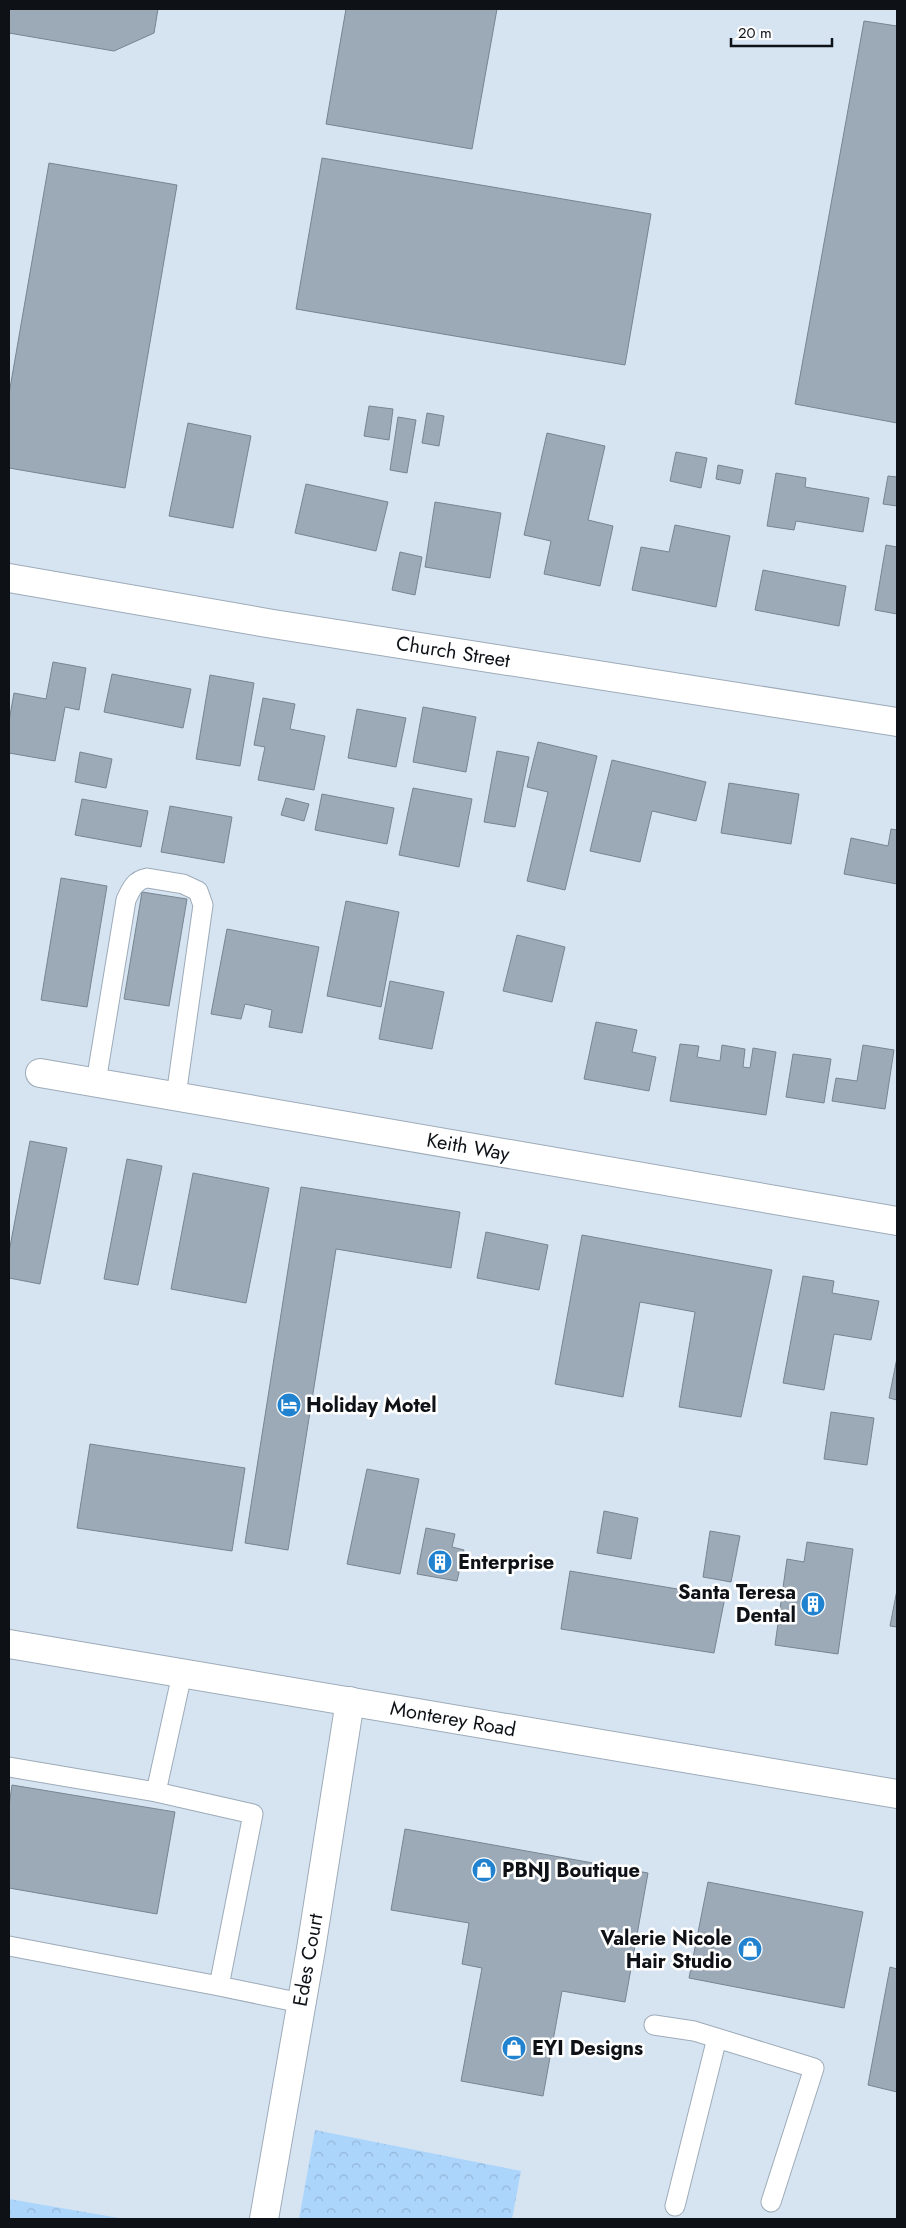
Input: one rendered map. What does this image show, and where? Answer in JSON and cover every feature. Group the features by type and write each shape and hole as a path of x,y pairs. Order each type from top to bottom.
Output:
{"street":[{"name":"Church Street","path":"9,578 272,624 897,722"},
{"name":"Keith Way","path":"40,1073 897,1221"},
{"name":"Monterey Road","path":"9,1644 897,1794"},
{"name":"Edes Court","path":"264,2219 350,1701"}],"lane":[{"path":"96,1082 126,900 131,888 141,879 184,884 198,891 203,904 176,1096"},
{"path":"156,1792 182,1674"},
{"path":"9,1767 156,1792 253,1814 219,1986"},
{"path":"9,1946 301,2003"},
{"path":"654,2026 694,2031 814,2068 771,2202"},
{"path":"675,2206 717,2038"}],"green space":[{"path":"315,2130 521,2171 512,2219 299,2219"},
{"path":"9,2199 125,2219 9,2219"}],"building":[{"path":"9,9 158,9 154,33 114,51 9,33"},
{"path":"346,9 497,9 472,149 326,124"},
{"path":"864,21 897,26 897,423 795,404"},
{"path":"322,158 651,214 625,365 296,309"},
{"path":"49,163 177,185 125,488 9,468 9,394"},
{"path":"369,406 393,409 389,440 364,436"},
{"path":"427,413 444,416 439,446 422,443"},
{"path":"398,417 416,420 407,473 390,470"},
{"path":"188,423 251,436 233,528 169,516"},
{"path":"547,433 605,446 588,520 613,526 600,586 544,574 551,541 524,535"},
{"path":"676,452 707,458 701,488 670,481"},
{"path":"718,465 743,470 740,484 716,479"},
{"path":"776,473 806,478 805,487 869,498 863,532 796,521 794,530 767,526"},
{"path":"888,476 897,477 897,506 883,504"},
{"path":"306,484 388,502 376,551 295,533"},
{"path":"435,502 501,513 490,578 425,567"},
{"path":"675,525 730,536 716,607 632,590 641,547 669,552"},
{"path":"886,545 897,547 897,614 875,610"},
{"path":"400,552 422,557 415,595 392,590"},
{"path":"763,570 846,586 839,626 755,610"},
{"path":"53,662 86,668 79,710 65,707 55,761 9,753 9,721 14,693 46,699"},
{"path":"112,674 191,689 183,728 104,712"},
{"path":"210,675 254,683 240,766 196,759"},
{"path":"263,698 295,704 290,729 325,736 314,790 258,780 265,747 254,745"},
{"path":"423,707 476,717 466,772 413,762"},
{"path":"357,709 406,718 396,767 348,758"},
{"path":"538,742 597,756 565,890 527,881 548,792 527,787"},
{"path":"497,751 529,757 515,827 484,822"},
{"path":"80,752 112,759 106,788 75,782"},
{"path":"612,760 706,782 696,821 652,811 640,862 590,851"},
{"path":"729,783 799,794 791,844 721,833"},
{"path":"413,788 472,799 459,867 399,855"},
{"path":"322,794 394,808 387,844 315,830"},
{"path":"286,798 309,804 304,821 281,815"},
{"path":"82,799 148,811 141,847 75,835"},
{"path":"170,806 232,817 224,863 161,852"},
{"path":"891,829 897,830 897,884 844,874 851,838 888,846"},
{"path":"61,878 107,886 87,1007 41,1000"},
{"path":"142,892 187,899 169,1006 124,999"},
{"path":"346,901 399,912 381,1007 327,996"},
{"path":"227,929 319,947 302,1033 269,1027 272,1010 245,1004 241,1019 211,1014"},
{"path":"517,935 565,947 552,1002 503,991"},
{"path":"390,981 444,992 432,1049 379,1039"},
{"path":"596,1022 637,1030 632,1052 656,1057 649,1091 584,1079"},
{"path":"680,1044 699,1046 697,1057 720,1061 722,1045 745,1049 743,1067 750,1068 753,1048 776,1052 766,1115 670,1101"},
{"path":"863,1045 894,1050 885,1109 832,1101 836,1078 857,1081"},
{"path":"793,1054 831,1059 824,1103 786,1097"},
{"path":"30,1141 67,1148 40,1284 9,1278 9,1252"},
{"path":"127,1159 162,1166 138,1285 104,1279"},
{"path":"193,1173 269,1188 246,1303 171,1289"},
{"name":"Holiday Motel","path":"301,1187 460,1212 451,1268 336,1249 288,1550 245,1543"},
{"path":"486,1232 548,1245 539,1290 477,1278"},
{"path":"582,1235 772,1270 741,1417 679,1407 695,1312 640,1302 623,1397 555,1384"},
{"path":"803,1276 834,1281 832,1293 879,1301 871,1340 834,1334 824,1390 783,1383"},
{"path":"897,1358 897,1400 889,1398"},
{"path":"831,1412 874,1418 867,1465 824,1459"},
{"path":"90,1444 245,1468 232,1551 77,1528"},
{"path":"367,1469 419,1479 400,1574 347,1564"},
{"path":"604,1511 638,1518 631,1559 597,1553"},
{"name":"Enterprise","path":"426,1528 455,1534 452,1547 464,1550 457,1581 417,1574"},
{"path":"710,1531 740,1536 731,1582 703,1577"},
{"name":"Santa Teresa Dental","path":"807,1542 853,1549 838,1654 775,1645 787,1559 804,1562"},
{"path":"570,1571 725,1597 714,1653 561,1629"},
{"path":"897,1590 897,1627 890,1626"},
{"path":"12,1785 175,1812 157,1914 9,1888 9,1806"},
{"path":"405,1829 648,1873 625,2002 562,1991 543,2096 461,2081 482,1968 462,1964 469,1923 391,1910"},
{"path":"708,1882 863,1912 844,2008 689,1978"},
{"path":"890,1967 897,1969 897,2092 868,2085"}],"place":[{"name":"Holiday Motel","path":"289,1405"},
{"name":"Enterprise","path":"440,1562"},
{"name":"Santa Teresa Dental","path":"813,1604"},
{"name":"PBNJ Boutique","path":"484,1870"},
{"name":"Valerie Nicole Hair Studio","path":"750,1949"},
{"name":"EYI Designs","path":"514,2048"}]}
